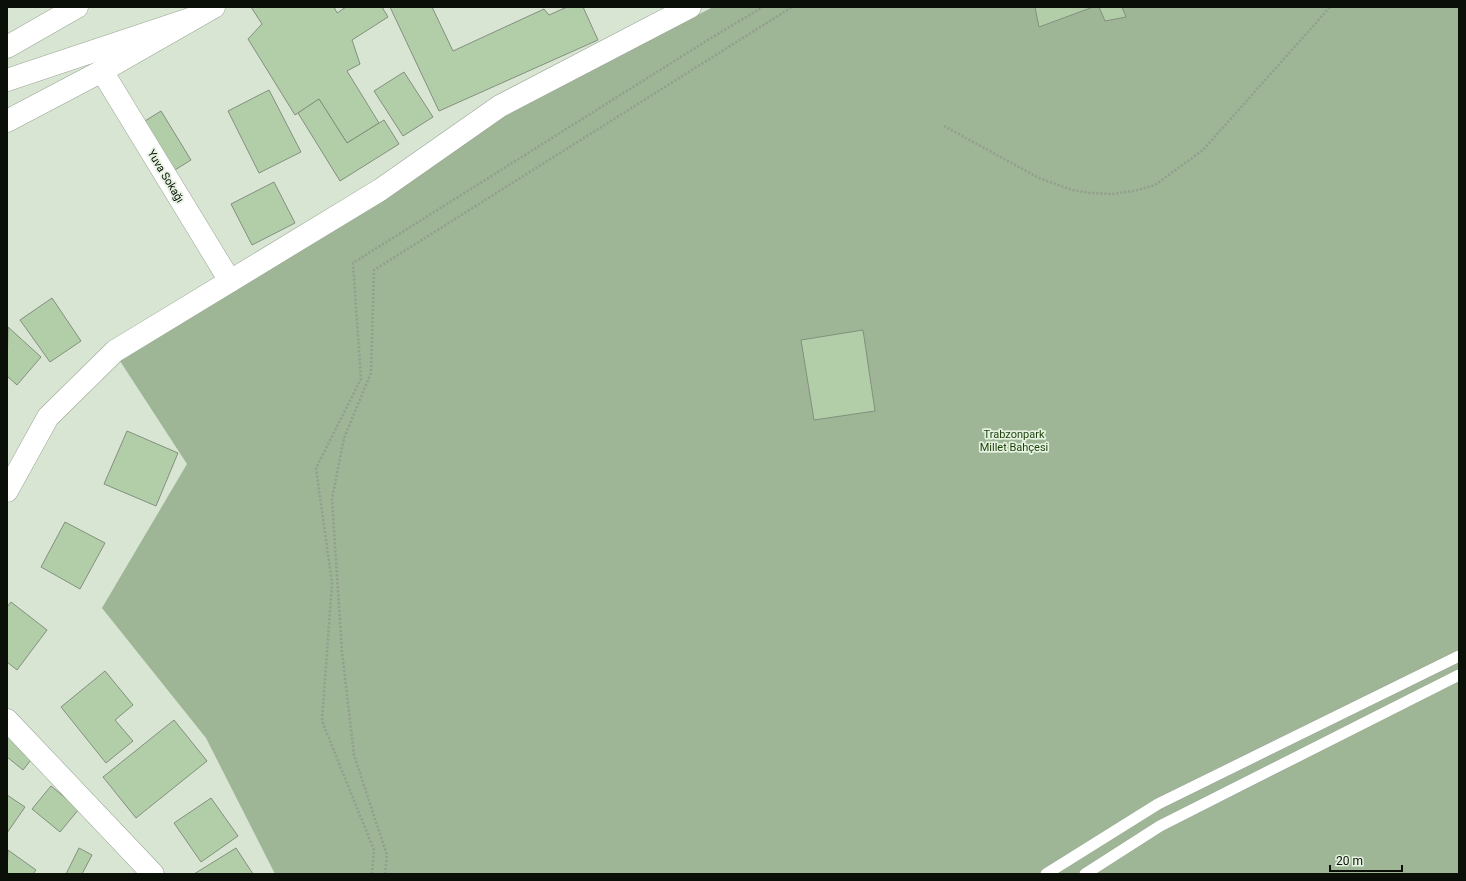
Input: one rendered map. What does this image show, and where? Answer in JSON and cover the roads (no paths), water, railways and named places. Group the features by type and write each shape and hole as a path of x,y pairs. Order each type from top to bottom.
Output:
{"main road":[{"path":"7,47 77,7"},
{"path":"7,121 102,71 214,7"},
{"path":"7,491 14,465 48,417 114,351 380,190 500,106 690,7"},
{"path":"7,80 193,18"},
{"name":"Yuva Sokağı","path":"102,71 230,281"},
{"path":"7,720 151,873"}],"lane":[{"path":"1046,874 1158,804 1459,656"},
{"path":"1084,874 1160,826 1459,675"}],"park label":[{"name":"Trabzonpark Millet Bahçesi","path":"1014,440"}]}
